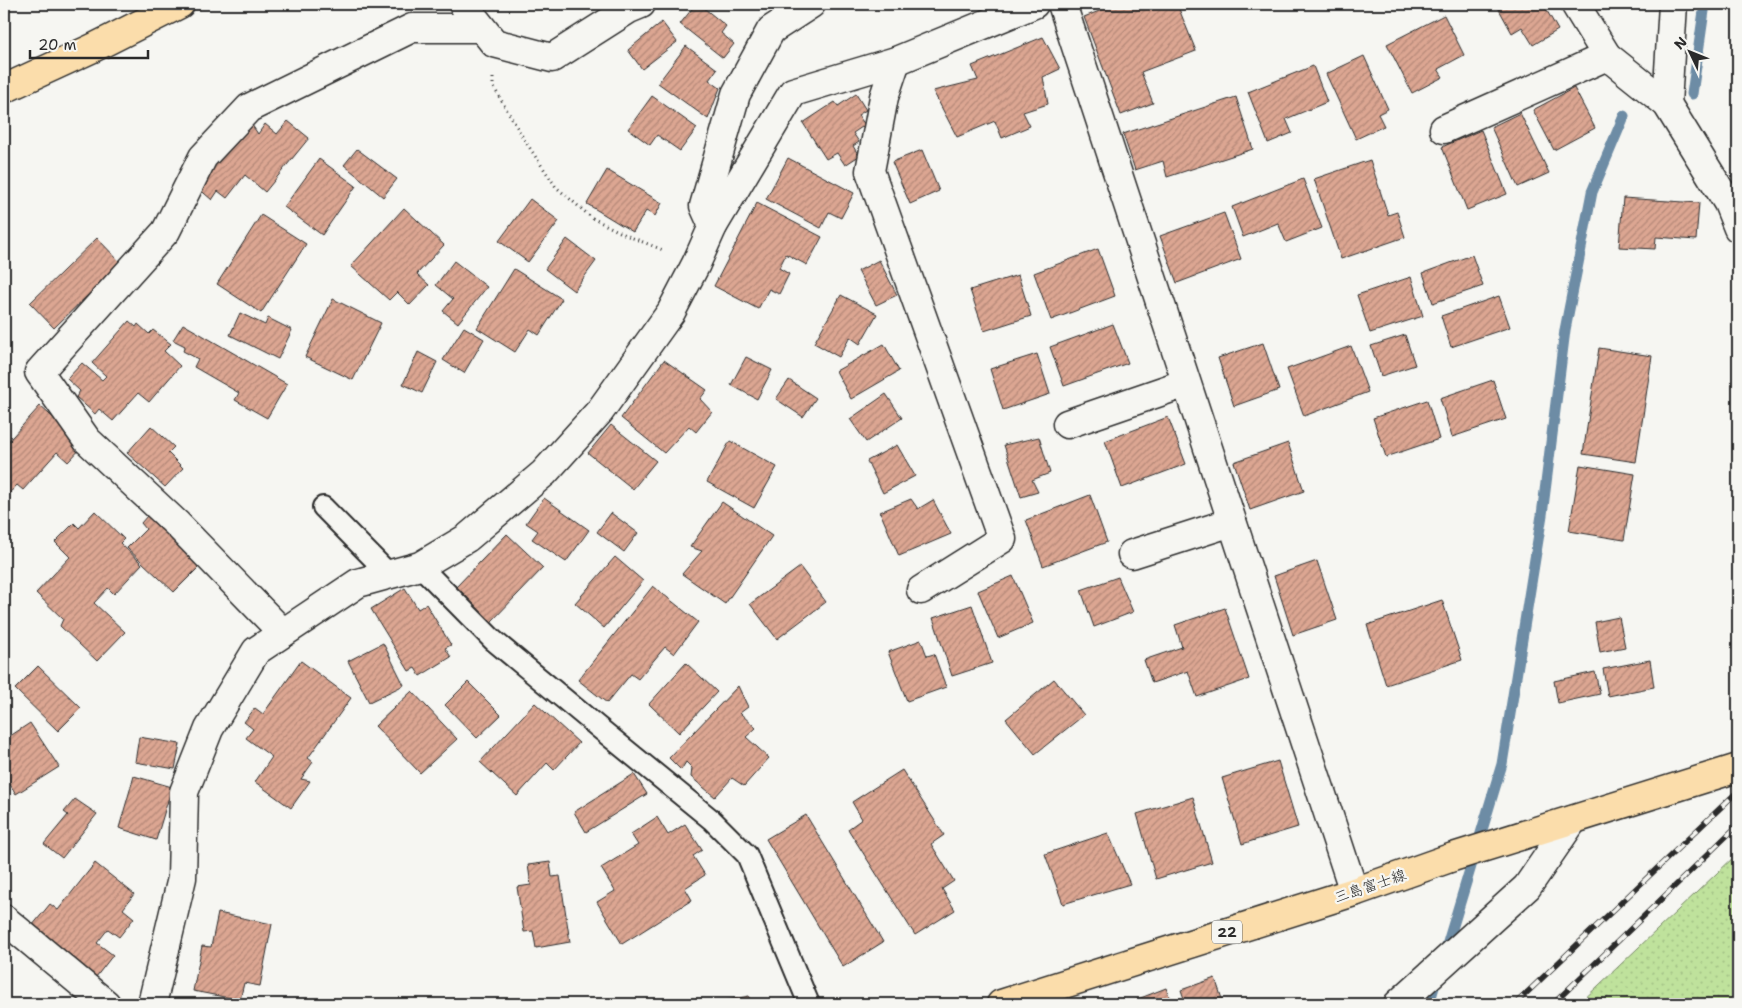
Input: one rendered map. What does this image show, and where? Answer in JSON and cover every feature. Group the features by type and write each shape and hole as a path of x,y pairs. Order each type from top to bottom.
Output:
{"main road":[{"path":"4,89 93,48 180,4"},
{"name":"三島富士線","path":"1001,1004 1354,892 1453,857 1738,768"}],"street":[{"path":"464,4 487,35"},
{"path":"283,634 177,524 87,440 39,372 166,231 203,158 249,108 412,28 487,35 552,58 628,9 641,4"},
{"path":"713,226 704,206 736,94 770,30 811,4"},
{"path":"152,1004 182,878 184,792 208,729 256,651 358,583 420,566 467,538 544,473 600,411 671,312 713,226 793,92 896,61 1034,4"},
{"path":"1062,4 1354,892"},
{"path":"1575,4 1606,56 1667,104 1728,203 1738,228"},
{"path":"1667,104 1673,4"},
{"path":"1444,129 1606,56"},
{"path":"896,61 884,97 870,171 1002,539 921,590"},
{"path":"1067,424 1186,383"},
{"path":"1132,554 1232,522"},
{"path":"1398,1004 1527,887 1573,820"},
{"path":"4,920 106,1004"}],"lane":[{"path":"323,507 389,574"},
{"path":"420,566 493,640 712,820 747,855 809,1004"}],"path":[{"path":"487,35 493,86 525,141 556,187 592,218 628,236 696,264"}],"green space":[{"path":"1736,855 1738,861 1738,1004 1579,1004"}],"building":[{"path":"696,4 699,4 726,26 721,33 734,44 723,58 680,24"},
{"path":"1117,4 1177,4 1196,51 1141,72 1153,103 1121,115 1084,17"},
{"path":"1496,4 1543,4 1558,30 1533,45 1522,27 1512,33"},
{"path":"1444,15 1464,55 1438,69 1443,77 1412,93 1387,44"},
{"path":"662,22 677,42 642,69 628,50"},
{"path":"1043,37 1060,69 1043,77 1048,104 1023,112 1030,126 1002,138 995,121 957,137 933,91 978,80 972,66"},
{"path":"686,46 717,69 709,80 720,88 708,119 658,83"},
{"path":"1364,56 1388,109 1378,114 1384,126 1356,139 1326,74"},
{"path":"1313,66 1327,102 1286,119 1292,133 1268,143 1248,92"},
{"path":"1574,88 1595,128 1554,150 1533,110"},
{"path":"856,94 866,110 858,115 865,125 853,133 859,142 853,146 859,156 845,165 837,153 826,159 803,123 835,102 838,106"},
{"path":"652,96 697,128 680,151 657,135 650,145 628,129"},
{"path":"1236,97 1253,149 1167,177 1163,161 1135,170 1123,134"},
{"path":"1520,113 1549,173 1518,187 1491,127"},
{"path":"288,121 309,138 265,192 245,175 227,198 218,191 212,200 197,187 250,122 258,134 265,124 277,134"},
{"path":"1481,130 1507,194 1467,210 1442,147"},
{"path":"357,149 397,179 383,197 344,165"},
{"path":"922,150 939,191 910,204 892,162"},
{"path":"788,158 854,193 841,218 829,212 821,228 766,199"},
{"path":"319,159 356,186 322,235 284,207"},
{"path":"1370,160 1388,215 1397,212 1405,237 1341,259 1314,179"},
{"path":"607,170 662,203 655,216 646,211 633,232 587,204"},
{"path":"1303,179 1322,228 1286,242 1278,223 1243,237 1232,207"},
{"path":"1623,198 1699,203 1696,240 1656,237 1655,249 1619,247"},
{"path":"530,199 559,221 528,262 499,241"},
{"path":"757,203 822,237 807,265 786,254 779,268 789,274 779,294 769,289 758,309 714,286"},
{"path":"404,208 444,245 417,274 429,285 410,305 397,292 389,300 351,266"},
{"path":"1224,213 1241,259 1177,283 1160,236"},
{"path":"261,215 306,244 261,313 217,284"},
{"path":"97,238 121,263 54,328 30,303"},
{"path":"567,239 596,261 574,291 545,269"},
{"path":"1098,249 1115,296 1051,320 1034,273"},
{"path":"1472,255 1483,286 1433,303 1423,273"},
{"path":"879,260 897,295 876,305 858,271"},
{"path":"454,261 487,287 458,323 443,311 453,299 436,285"},
{"path":"514,269 562,299 539,335 530,329 515,352 477,328"},
{"path":"1018,275 1031,316 984,331 970,290"},
{"path":"1411,277 1423,316 1370,333 1357,295"},
{"path":"841,295 877,314 860,344 850,337 839,357 814,343"},
{"path":"1499,296 1510,327 1451,347 1441,316"},
{"path":"333,299 381,323 353,380 305,357"},
{"path":"240,313 265,325 268,318 292,330 278,359 230,335"},
{"path":"129,321 136,327 138,324 149,334 153,330 171,344 164,351 180,366 149,402 138,393 113,421 99,409 95,414 76,397 80,391 67,379 82,363 102,380 106,376 92,363"},
{"path":"183,324 287,384 267,418 235,400 239,393 194,367 198,359 183,351 185,346 173,340"},
{"path":"1113,324 1128,363 1064,386 1050,347"},
{"path":"464,327 484,339 464,373 443,360"},
{"path":"1405,335 1415,365 1381,376 1371,346"},
{"path":"1263,343 1279,390 1234,406 1218,358"},
{"path":"884,344 899,371 851,399 836,371"},
{"path":"1351,346 1368,392 1304,416 1287,369"},
{"path":"1599,348 1652,356 1636,462 1583,454"},
{"path":"418,352 437,362 422,393 403,384"},
{"path":"1037,354 1050,394 1003,410 990,369"},
{"path":"746,357 772,370 757,399 731,385"},
{"path":"664,360 707,390 700,399 712,412 696,432 689,426 664,453 621,418"},
{"path":"789,380 816,398 803,417 776,399"},
{"path":"1493,380 1506,419 1452,437 1440,398"},
{"path":"886,394 902,418 866,442 850,419"},
{"path":"1427,400 1439,439 1386,457 1373,418"},
{"path":"40,406 84,445 68,462 57,452 23,490 17,485 4,499 4,446"},
{"path":"1168,417 1186,464 1122,488 1105,441"},
{"path":"611,425 656,461 633,489 588,453"},
{"path":"151,426 174,447 168,453 183,468 165,487 127,453"},
{"path":"1039,437 1050,473 1032,480 1038,492 1021,497 1004,445"},
{"path":"730,441 777,467 754,508 707,482"},
{"path":"1288,443 1304,491 1250,510 1234,462"},
{"path":"897,445 915,476 883,493 867,461"},
{"path":"1580,465 1635,474 1624,540 1569,531"},
{"path":"1090,495 1107,542 1043,566 1026,520"},
{"path":"544,498 589,530 566,562 532,539 538,531 526,523"},
{"path":"911,499 918,509 933,500 951,534 899,556 880,512"},
{"path":"722,502 772,536 725,604 682,574 702,551 690,547"},
{"path":"95,511 124,539 120,543 142,564 114,594 108,588 94,603 125,632 97,661 60,626 63,619 36,593 70,557 55,542 74,523 79,528"},
{"path":"611,513 638,533 624,552 597,532"},
{"path":"147,516 200,566 174,592 127,548 146,529 141,523"},
{"path":"507,534 543,568 491,622 456,587"},
{"path":"615,557 643,581 604,628 575,603"},
{"path":"1317,561 1337,620 1293,635 1274,576"},
{"path":"800,567 826,602 777,639 750,604"},
{"path":"1013,576 1033,623 998,638 978,591"},
{"path":"1118,577 1133,612 1094,627 1081,590"},
{"path":"653,586 698,622 674,654 665,647 638,679 631,674 607,703 578,680"},
{"path":"405,588 418,609 426,604 451,645 445,648 451,657 420,676 415,668 409,671 371,609"},
{"path":"1442,600 1462,660 1386,685 1367,625"},
{"path":"972,605 992,663 952,676 933,618"},
{"path":"1225,608 1249,679 1197,697 1188,671 1152,683 1144,660 1182,647 1175,625"},
{"path":"1619,617 1625,647 1600,652 1595,622"},
{"path":"921,640 927,656 934,654 946,687 907,701 888,652"},
{"path":"383,643 404,685 369,702 348,661"},
{"path":"1650,660 1654,687 1608,696 1603,669"},
{"path":"301,661 351,698 308,758 313,762 301,779 310,781 291,808 255,782 272,757 246,738 253,729 244,722 255,708 263,714"},
{"path":"686,663 717,692 679,733 649,704"},
{"path":"38,666 81,708 58,731 15,689"},
{"path":"1595,672 1600,694 1558,703 1554,681"},
{"path":"1054,679 1084,715 1035,754 1006,719"},
{"path":"468,682 501,715 477,738 445,705"},
{"path":"738,686 748,707 740,713 756,728 746,737 769,758 744,786 732,778 715,797 691,777 692,768 686,762 681,770 669,758"},
{"path":"412,691 457,739 420,773 375,726"},
{"path":"535,703 579,743 554,770 547,763 517,796 480,762"},
{"path":"30,723 59,767 16,794 4,775 4,740"},
{"path":"139,737 180,744 175,769 135,762"},
{"path":"1278,761 1298,827 1242,844 1222,778"},
{"path":"902,770 944,835 931,844 954,881 942,889 955,910 915,935 848,829 862,819 852,802"},
{"path":"634,774 647,794 586,832 574,812"},
{"path":"134,776 172,787 156,840 119,828"},
{"path":"1193,797 1212,862 1156,879 1137,814"},
{"path":"75,799 97,814 62,858 44,844 68,815 64,812"},
{"path":"806,815 883,942 843,967 766,839"},
{"path":"657,817 668,835 685,824 702,850 693,856 705,875 685,888 692,900 622,944 597,902 615,891 601,868 638,845 631,834"},
{"path":"1108,833 1130,884 1063,904 1045,854"},
{"path":"550,862 552,877 560,876 570,942 536,948 533,931 524,932 517,887 531,885 528,865"},
{"path":"95,863 134,894 123,909 134,918 119,937 108,929 97,943 113,955 96,977 32,926 50,904 58,910"},
{"path":"218,913 272,924 260,986 244,983 240,1000 193,991 202,946 211,947"},
{"path":"1215,978 1223,1002 1217,1004 1186,1004 1181,990"},
{"path":"1166,988 1172,1004 1134,1004 1133,1001"},
{"path":"749,996 750,1004 708,1004"}],"waterway":[{"path":"1692,94 1705,4"},
{"path":"1445,952 1502,764 1542,515 1565,330 1592,192 1624,116"},
{"path":"1429,1004 1437,977"}],"railway":[{"path":"1515,1004 1738,791"},
{"path":"1553,1004 1738,825"}]}
